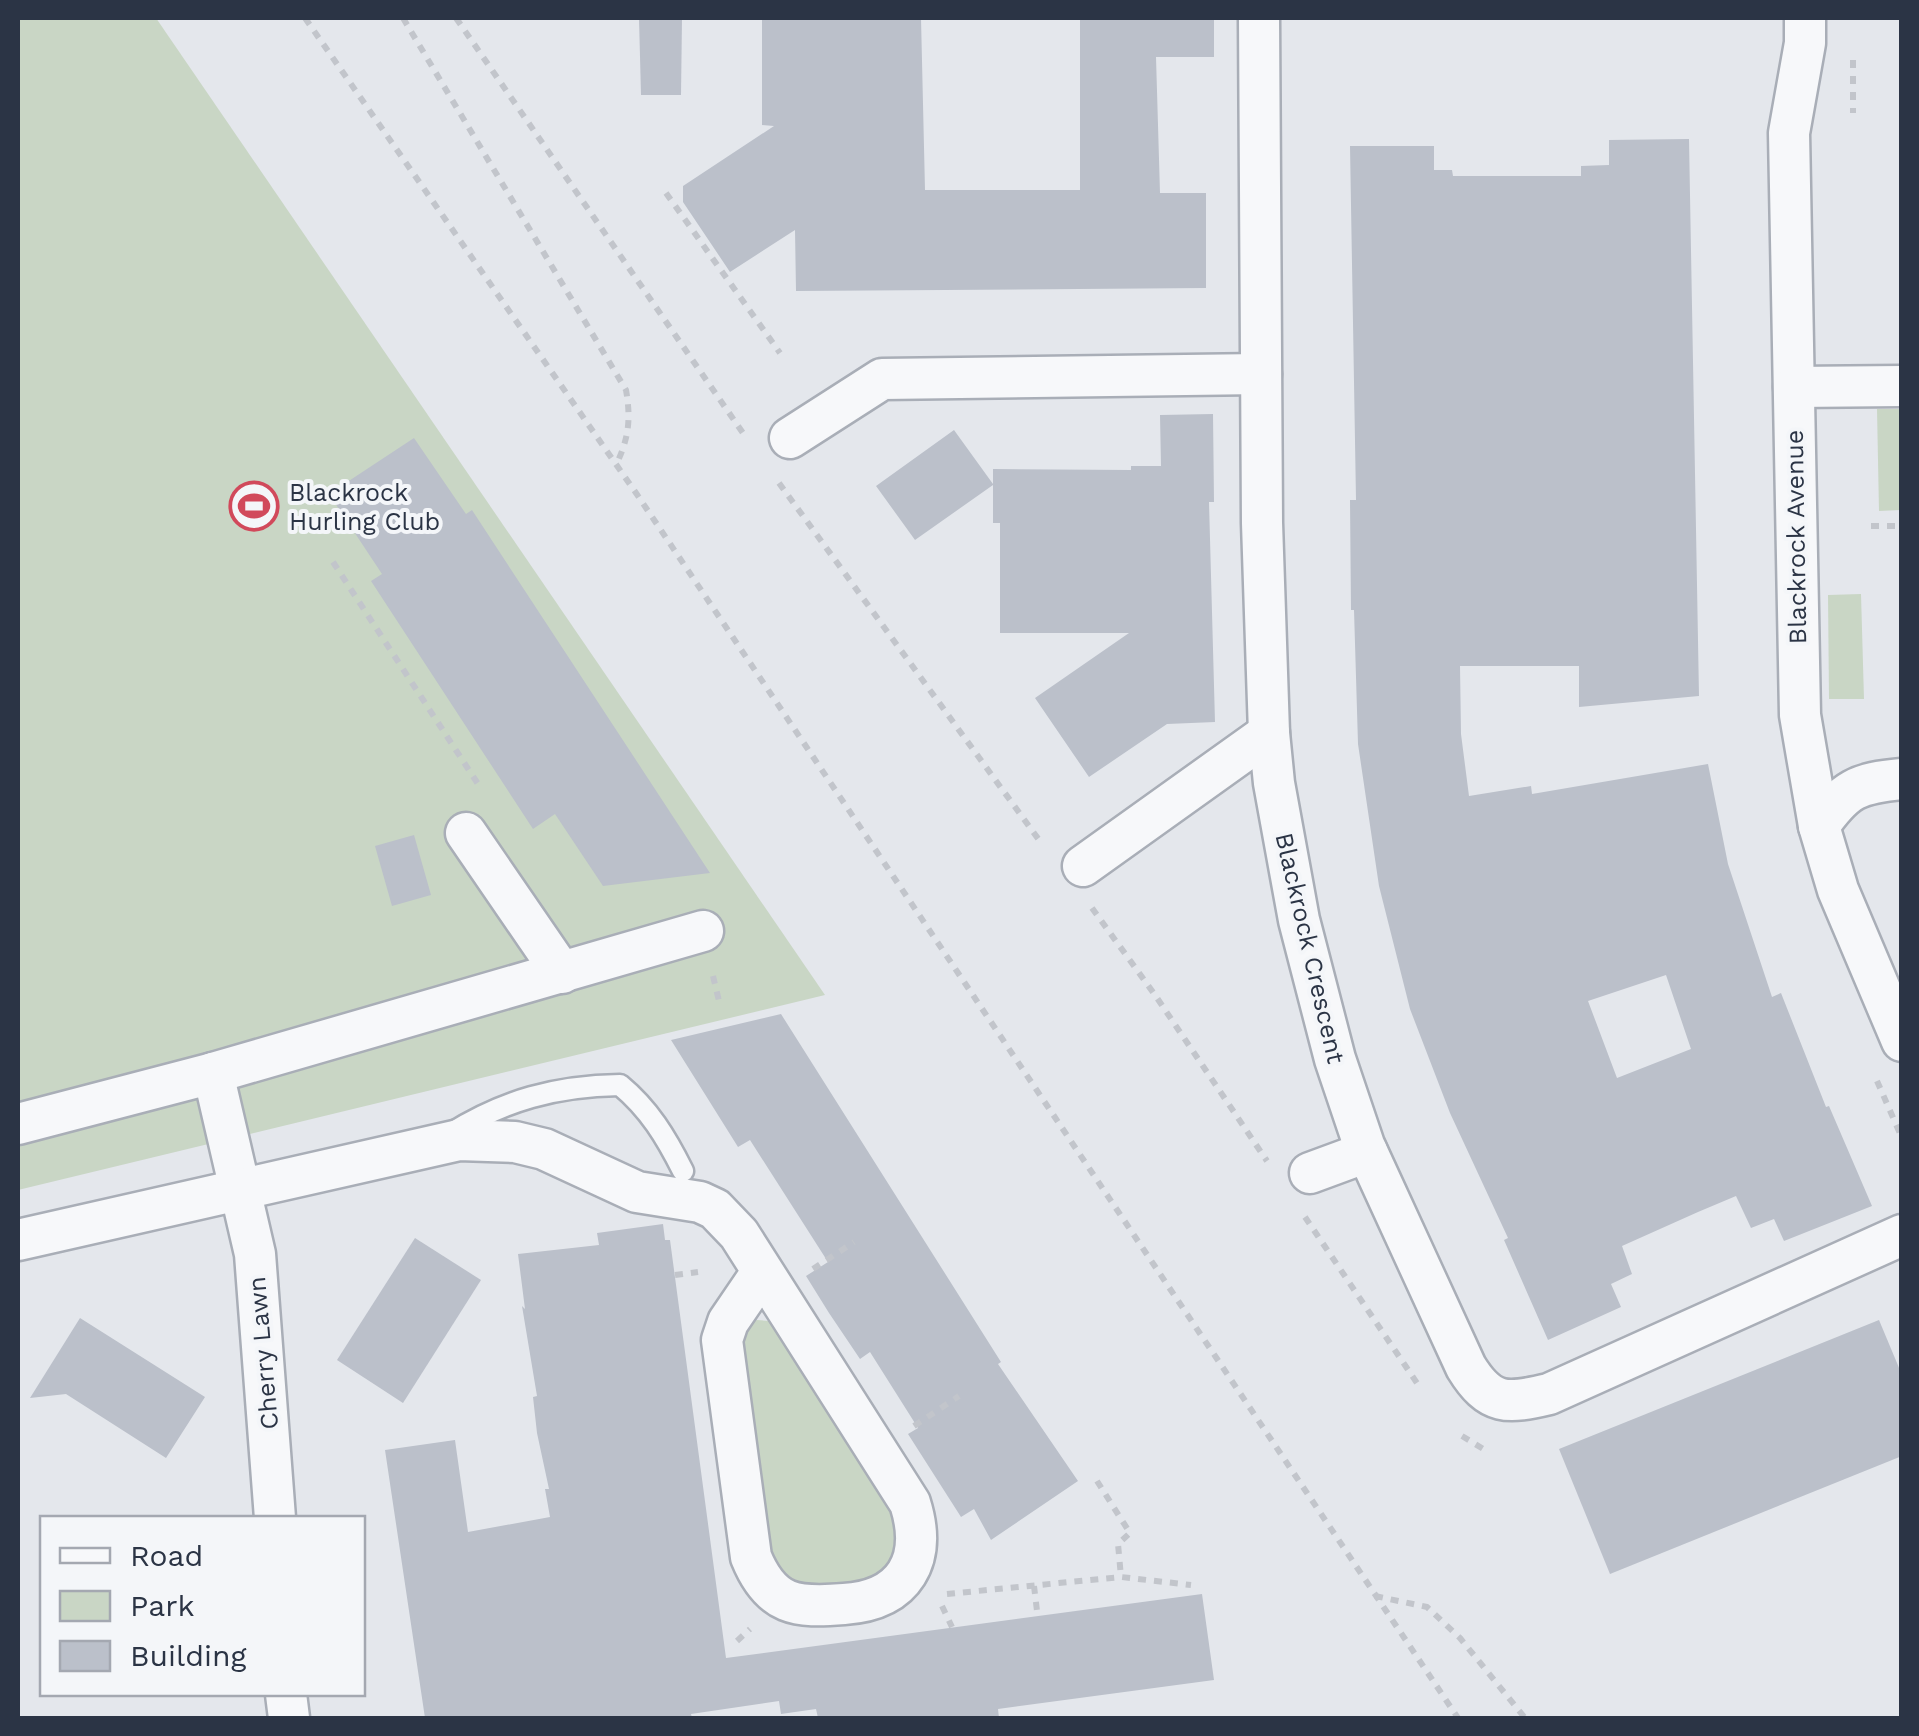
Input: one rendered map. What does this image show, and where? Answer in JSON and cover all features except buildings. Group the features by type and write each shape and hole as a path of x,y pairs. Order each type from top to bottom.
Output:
{"street":[{"name":"Blackrock Crescent","path":"1259,18 1261,374 1269,732 1274,783 1298,920 1335,1059 1368,1152 1466,1366 1480,1389 1499,1400 1518,1401 1549,1394 1902,1235"},
{"name":"Blackrock Avenue","path":"1805,18 1805,43 1789,133 1800,715 1820,826 1838,890 1902,1040"},
{"path":"780,455 882,378 1261,374"},
{"path":"1794,387 1902,386"},
{"path":"1067,861 1269,732"},
{"path":"1820,826 1850,789 1902,780"},
{"path":"478,818 562,972"},
{"path":"18,1124 703,931"},
{"name":"Cherry Lawn","path":"213,1072 255,1254 275,1516"},
{"path":"18,1240 459,1140 514,1142 544,1149 637,1192 700,1202 715,1209 739,1234 910,1503 918,1532 911,1562 904,1580 876,1599 795,1606 768,1588 751,1557 722,1340 728,1322 762,1272"},
{"path":"1310,1174 1368,1152"}],"lane":[{"path":"433,1144 486,1111 586,1086 620,1085 643,1105 666,1137 682,1171"}],"path":[{"path":"305,18 616,465 1458,1718"},
{"path":"403,18 626,390 630,414 628,440 616,465"},
{"path":"456,18 749,442"},
{"path":"666,193 780,352"},
{"path":"780,455 1067,861"},
{"path":"1870,526 1902,526"},
{"path":"333,562 478,818"},
{"path":"703,931 718,1001"},
{"path":"675,1275 698,1272"},
{"path":"1097,1481 1130,1533 1118,1544 1121,1577"},
{"path":"952,1628 937,1595 1121,1577 1191,1585"},
{"path":"1034,1586 1036,1611"},
{"path":"1374,1595 1427,1608 1460,1638 1525,1718"}],"green space":[{"name":"Blackrock Hurling Club","path":"18,18 156,18 825,995 18,1190"},
{"path":"1877,409 1901,409 1901,510 1879,511"},
{"path":"1861,594 1864,699 1829,699 1828,595"},
{"path":"769,1321 782,1331 893,1509 899,1547 884,1574 864,1583 809,1591 791,1587 768,1565 740,1338 750,1322"}],"place":[{"name":"Blackrock Hurling Club","path":"254,506"}]}
